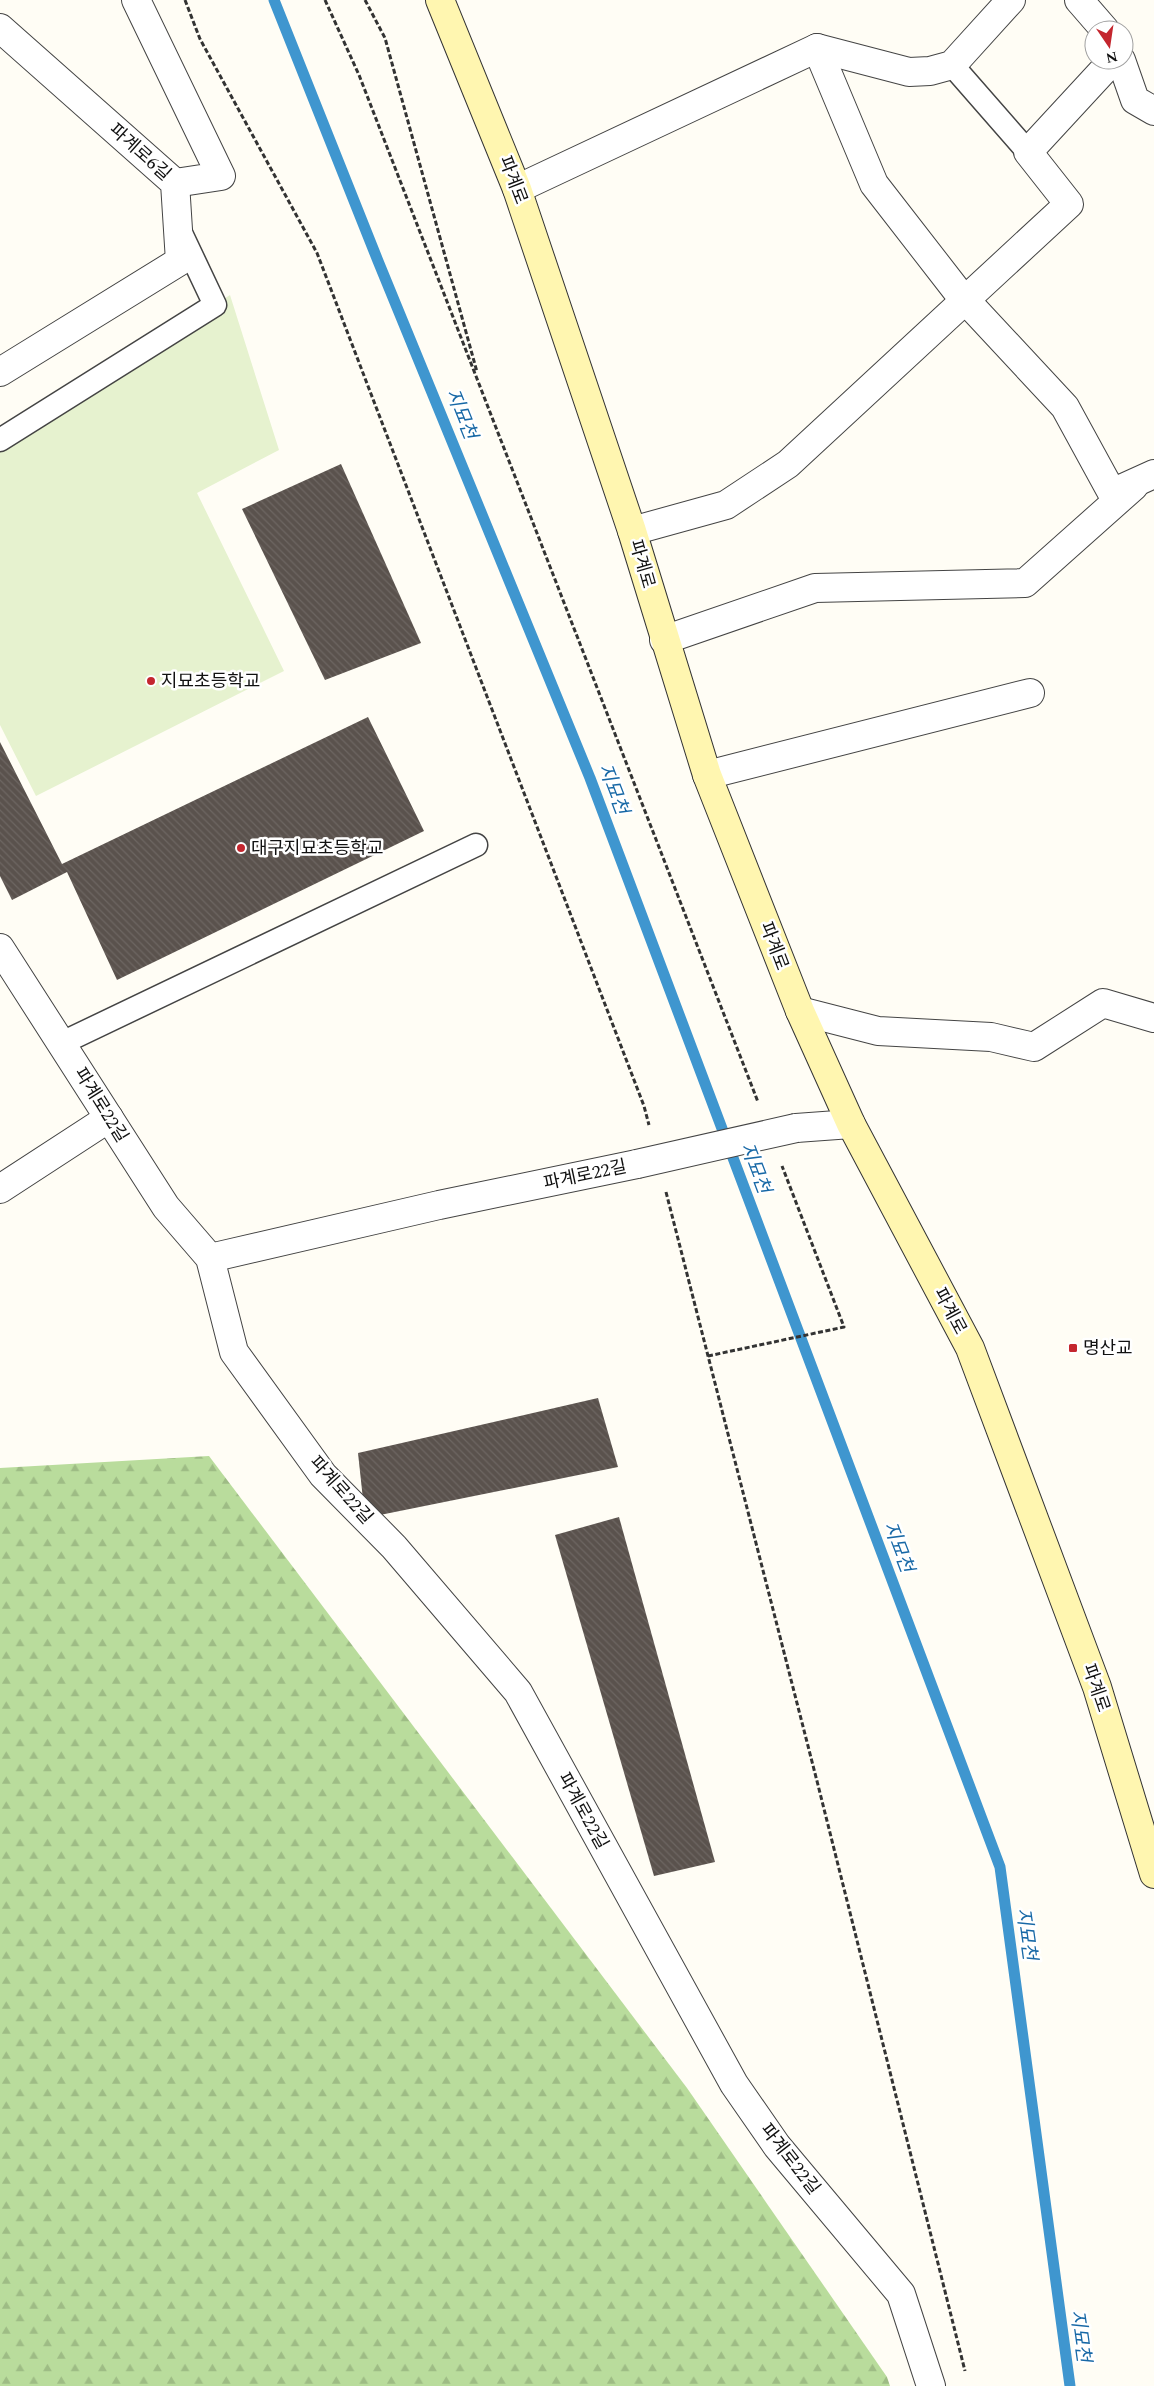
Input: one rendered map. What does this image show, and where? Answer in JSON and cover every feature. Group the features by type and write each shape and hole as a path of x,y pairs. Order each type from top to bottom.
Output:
{"main road":[{"name":"파계로","path":"440,0 517,189 632,530 664,640 707,774 800,1012 851,1124 970,1348 1097,1687 1154,1874"}],"street":[{"path":"136,0 221,176 175,183"},
{"path":"517,189 817,48 909,72 930,71 952,65 1011,0"},
{"path":"1079,0 1096,20"},
{"name":"파계로6길","path":"0,28 175,183 180,261 0,372"},
{"path":"817,48 874,184 958,291 1066,407 1112,493 1147,477"},
{"path":"632,530 726,505 788,464 938,324 968,300 1069,204 1028,152 1103,70"},
{"path":"1124,70 1135,100 1154,112"},
{"path":"664,640 815,588 1025,583 1147,477"},
{"path":"707,774 1030,693"},
{"name":"파계로22길","path":"0,948 166,1206 210,1258 234,1352 323,1475 394,1547 518,1692 734,2084 777,2146 901,2294 931,2386"},
{"path":"800,1012 878,1031 991,1037 1034,1047 1103,1003 1154,1018"},
{"path":"0,1190 109,1118"},
{"name":"파계로22길","path":"210,1258 439,1205 637,1164 796,1128 851,1124"}],"lane":[{"path":"952,65 1028,152"},
{"path":"0,440 216,305 178,226"},
{"path":"62,1043 476,845"}],"path":[{"path":"325,0 360,75 759,1105"},
{"path":"366,0 385,38 482,390"},
{"path":"708,1356 844,1326 780,1160"}],"green space":[{"path":"230,295 279,450 197,493 284,671 36,796 0,725 0,443"},
{"path":"209,1456 687,2088 887,2377 890,2386 0,2386 0,1468"}],"building":[{"path":"341,464 421,643 325,680 242,509"},
{"name":"대구지묘초등학교","path":"368,717 424,831 117,980 67,872 12,900 0,876 0,742 62,864"},
{"path":"598,1398 618,1467 365,1518 358,1453"},
{"path":"619,1517 715,1862 654,1876 555,1535"}],"waterway":[{"name":"지묘천","path":"274,0 378,261 590,778 1000,1867 1070,2386"}],"place":[{"name":"지묘초등학교","path":"151,681"},
{"name":"대구지묘초등학교","path":"241,848"},
{"name":"명산교","path":"1073,1348"}]}
